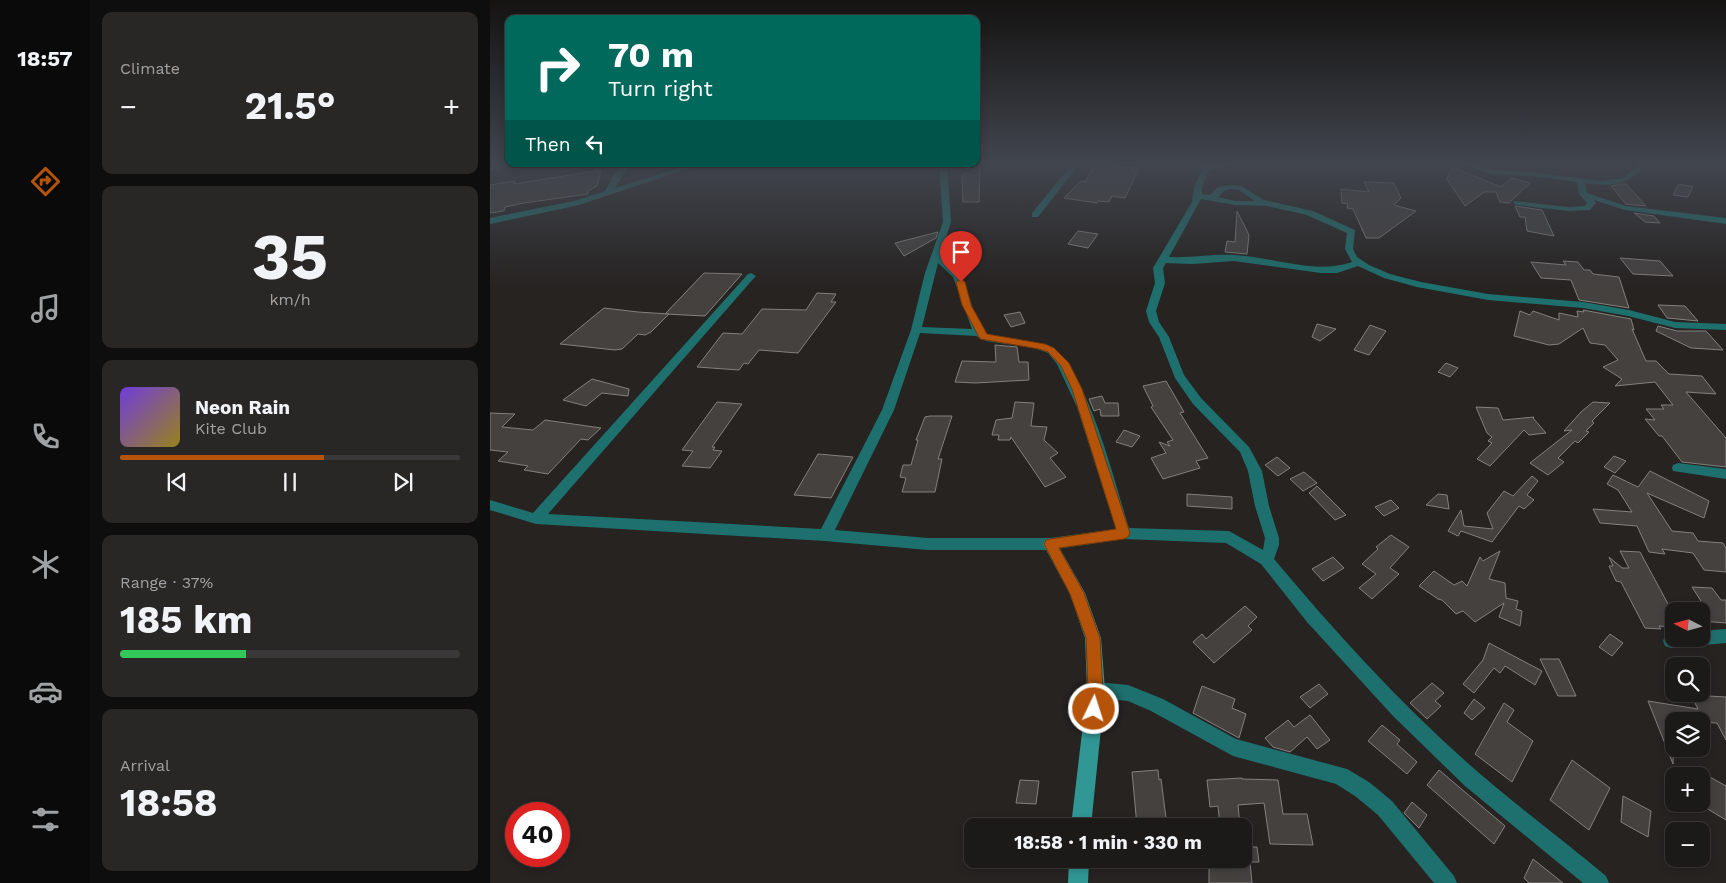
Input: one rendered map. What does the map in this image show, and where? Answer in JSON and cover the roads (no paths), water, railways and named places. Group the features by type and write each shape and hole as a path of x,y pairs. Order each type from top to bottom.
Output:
{"street":[{"path":"490,221 570,204"},
{"path":"825,535 888,410 916,330 947,217 946,204"},
{"path":"1035,215 1044,204"},
{"path":"1193,204 1158,268 1159,293 1151,311 1154,322 1164,337 1179,375 1197,401 1245,450 1255,471 1262,506 1272,538 1272,545 1266,560"},
{"path":"1268,204 1302,211 1350,231 1352,234 1348,249 1358,263 1405,282 1488,297 1583,305 1675,324 1726,327"},
{"path":"1527,204 1568,209 1588,208 1591,204"},
{"path":"1614,204 1625,208 1726,221"},
{"path":"936,257 952,267 959,276 967,305 980,333 986,338 1042,346 1051,350 1065,365 1077,389 1124,533"},
{"path":"1162,260 1193,261 1234,258 1321,270 1337,270 1358,263"},
{"path":"536,519 751,276"},
{"path":"916,330 980,333"},
{"path":"1678,468 1726,474"},
{"path":"490,505 536,519 825,535 928,544 1050,544 1124,533 1229,537 1266,560 1313,617 1399,710 1472,779 1599,883"},
{"path":"1050,544 1077,593 1093,638 1096,690 1082,818"},
{"path":"1710,637 1726,636"},
{"path":"1096,690 1128,693 1157,705 1233,747 1340,776 1362,789 1385,808 1447,883"},
{"path":"1078,883 1079,868"}]}
